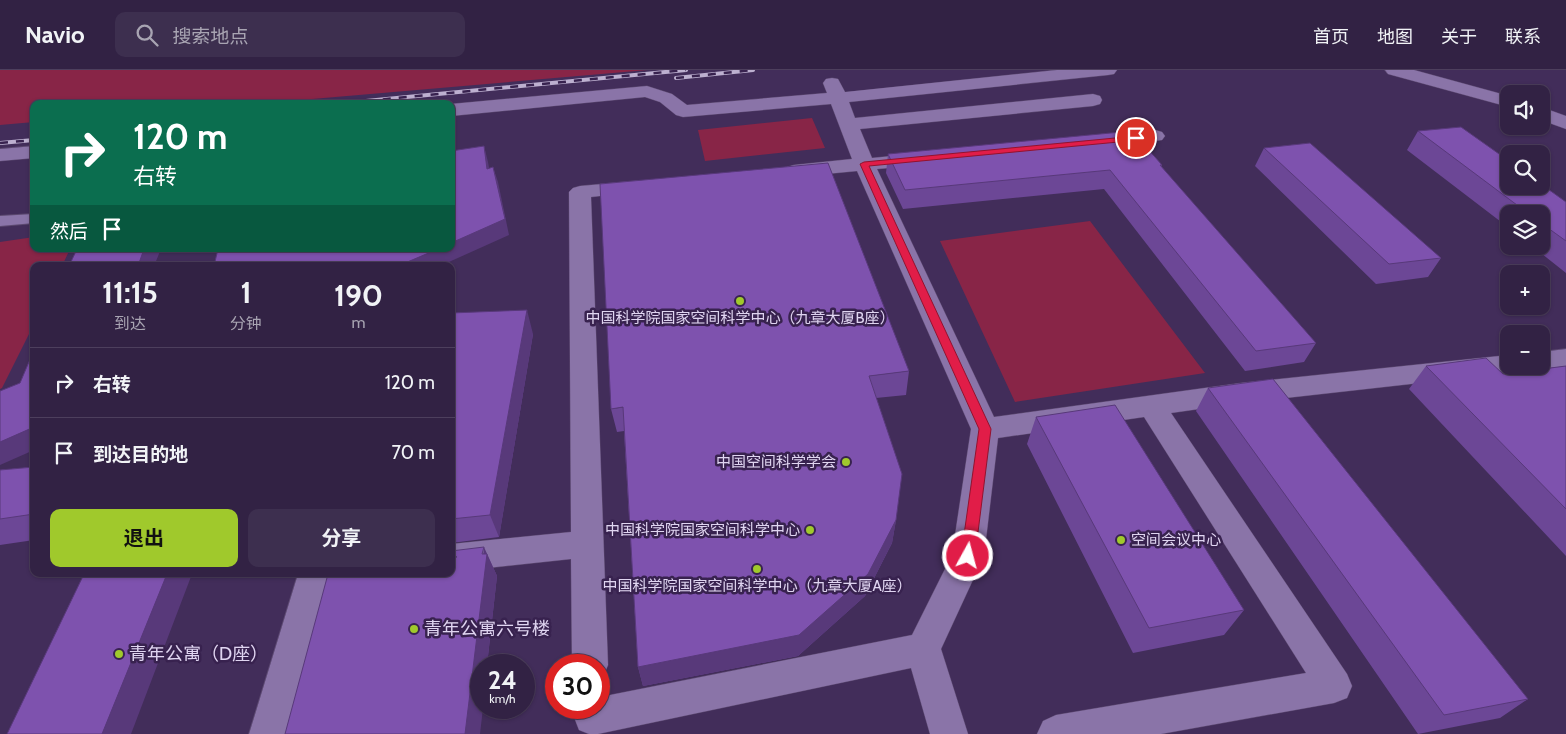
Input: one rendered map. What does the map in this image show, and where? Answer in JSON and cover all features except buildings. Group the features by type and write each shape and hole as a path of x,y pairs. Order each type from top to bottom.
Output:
{"street":[{"path":"840,102 968,70"},
{"path":"840,102 1022,74 1108,70"},
{"path":"1394,70 1500,99"},
{"path":"455,110 647,91 666,98 683,111 840,102 1093,100"},
{"path":"840,102 864,164 985,429 968,556 923,649 949,734"},
{"path":"1550,107 1566,108"},
{"path":"1550,117 1566,123"},
{"path":"1078,144 1155,136"},
{"path":"0,156 30,152"},
{"path":"776,173 942,157"},
{"path":"590,654 580,192 658,185"},
{"path":"1550,360 1566,358"},
{"path":"985,429 1241,392 1500,365"},
{"path":"1056,734 1334,686 1151,405"},
{"path":"455,558 587,544"},
{"path":"268,734 317,577"},
{"path":"610,713 923,649"}],"lane":[{"path":"0,221 30,218"}],"shaded area":[{"path":"0,70 648,70 299,100 30,100 30,122 0,125"},
{"path":"812,118 825,148 705,161 698,130"},
{"path":"1090,221 1205,373 1015,402 940,241"},
{"path":"30,238 30,252 69,252 64,262 30,262 30,332 0,389 0,242"}],"railway":[{"path":"376,100 686,70"},
{"path":"676,78 753,70"},
{"path":"0,143 30,140"}],"place":[{"name":"中国科学院国家空间科学中心（九章大厦B座）","path":"740,301"},
{"name":"中国空间科学学会","path":"846,462"},
{"name":"中国科学院国家空间科学中心","path":"810,530"},
{"name":"空间会议中心","path":"1121,540"},
{"name":"中国科学院国家空间科学中心（九章大厦A座）","path":"757,569"},
{"name":"青年公寓六号楼","path":"414,629"},
{"name":"青年公寓（D座）","path":"119,654"}],"route":[{"path":"968,556 985,429 864,164 1136,138"}]}
